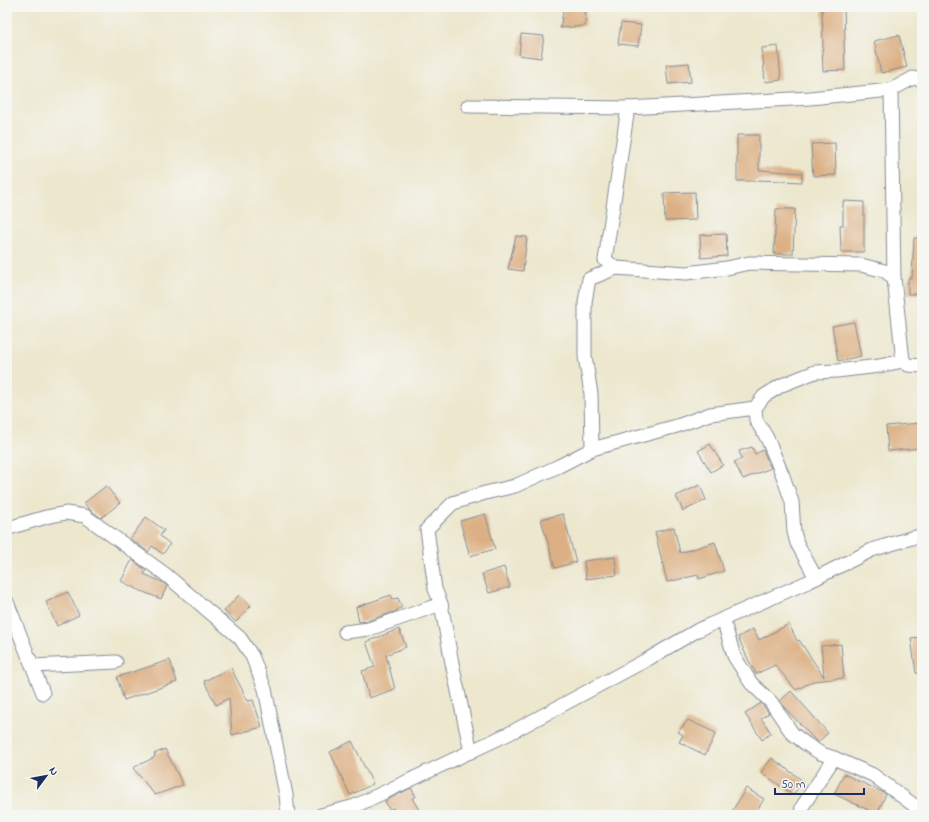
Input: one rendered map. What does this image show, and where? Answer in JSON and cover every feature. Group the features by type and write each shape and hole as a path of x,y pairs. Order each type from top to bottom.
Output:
{"street":[{"path":"468,106 628,108 810,98 891,90 913,78 922,80"},
{"path":"891,90 894,278 903,361 908,365 922,366"},
{"path":"616,268 605,260 628,108"},
{"path":"592,448 591,394 585,356 585,302 590,279 616,268 686,273 727,268 749,263 861,266 885,271 894,278"},
{"path":"816,578 797,543 794,532 792,502 786,483 767,438 756,420 755,408 764,396 782,385 815,372 879,366 903,361"},
{"path":"471,752 441,604 436,589 427,529 453,503 515,486 559,466 592,448 677,426 710,414 755,408"},
{"path":"7,529 46,517 66,513 85,516 165,574 240,638 252,656 265,689 286,795 288,815"},
{"path":"321,815 355,806 510,733 641,663 698,630 723,618 816,578 872,550 922,536"},
{"path":"7,602 43,693"},
{"path":"345,632 369,629 441,604"},
{"path":"723,618 734,656 751,683 771,702 792,732 820,753 873,775 919,809 922,813"},
{"path":"33,666 116,662"},
{"path":"801,815 802,807 834,758"}],"building":[{"path":"564,7 586,7 585,26 560,28"},
{"path":"822,7 844,7 845,70 823,71"},
{"path":"621,23 641,25 638,46 618,44"},
{"path":"521,34 544,36 541,58 519,55"},
{"path":"899,35 907,67 881,73 874,41"},
{"path":"778,46 781,80 765,82 762,48"},
{"path":"689,63 691,82 668,84 666,65"},
{"path":"737,135 759,135 759,170 802,173 802,182 759,180 737,181"},
{"path":"835,143 836,175 813,176 811,144"},
{"path":"695,192 696,220 665,221 664,193"},
{"path":"843,201 864,202 864,252 841,252 840,225 843,225"},
{"path":"776,209 795,209 793,254 774,254"},
{"path":"726,234 727,256 701,258 700,235"},
{"path":"516,236 527,237 523,271 508,269"},
{"path":"914,238 922,238 922,294 908,294 908,278 912,278"},
{"path":"854,322 861,356 838,361 832,326"},
{"path":"920,423 922,448 888,451 886,426"},
{"path":"710,444 723,465 711,472 698,451"},
{"path":"752,447 755,454 763,450 771,468 743,479 734,462 742,459 739,451"},
{"path":"700,485 706,500 683,511 676,496"},
{"path":"106,486 120,503 101,518 84,503"},
{"path":"485,514 495,549 470,556 460,521"},
{"path":"563,514 576,562 555,568 541,519"},
{"path":"146,517 164,530 160,536 170,544 163,554 152,546 148,552 130,539"},
{"path":"674,527 680,553 715,542 724,571 699,579 698,575 667,582 655,532"},
{"path":"615,557 617,575 586,579 584,561"},
{"path":"132,560 146,570 144,574 162,582 167,586 161,599 121,581"},
{"path":"504,567 510,587 489,593 482,574"},
{"path":"68,592 79,615 57,626 46,602"},
{"path":"239,595 251,606 236,622 224,611"},
{"path":"391,595 393,599 398,598 402,607 397,611 367,621 359,622 356,607"},
{"path":"789,624 797,641 799,640 824,677 821,646 841,644 844,678 813,681 796,690 775,665 756,674 738,637 753,629 759,640"},
{"path":"399,629 406,647 386,655 395,689 369,698 362,671 375,667 366,642"},
{"path":"922,637 922,673 916,673 911,638"},
{"path":"170,660 177,682 124,700 117,677"},
{"path":"231,668 248,701 253,700 262,727 232,735 229,698 216,705 204,681"},
{"path":"791,691 828,733 818,742 780,701"},
{"path":"761,703 769,713 761,718 771,733 762,740 745,714"},
{"path":"688,720 716,733 705,755 679,742 683,735 678,732"},
{"path":"352,741 373,784 350,795 330,752"},
{"path":"165,749 183,785 155,795 133,768 155,757 154,754"},
{"path":"772,758 803,781 793,795 761,772"},
{"path":"844,774 886,794 877,814 834,794"},
{"path":"411,788 416,797 412,798 422,815 397,815 393,808 389,809 385,801"},
{"path":"746,788 764,799 754,815 730,815"}]}
